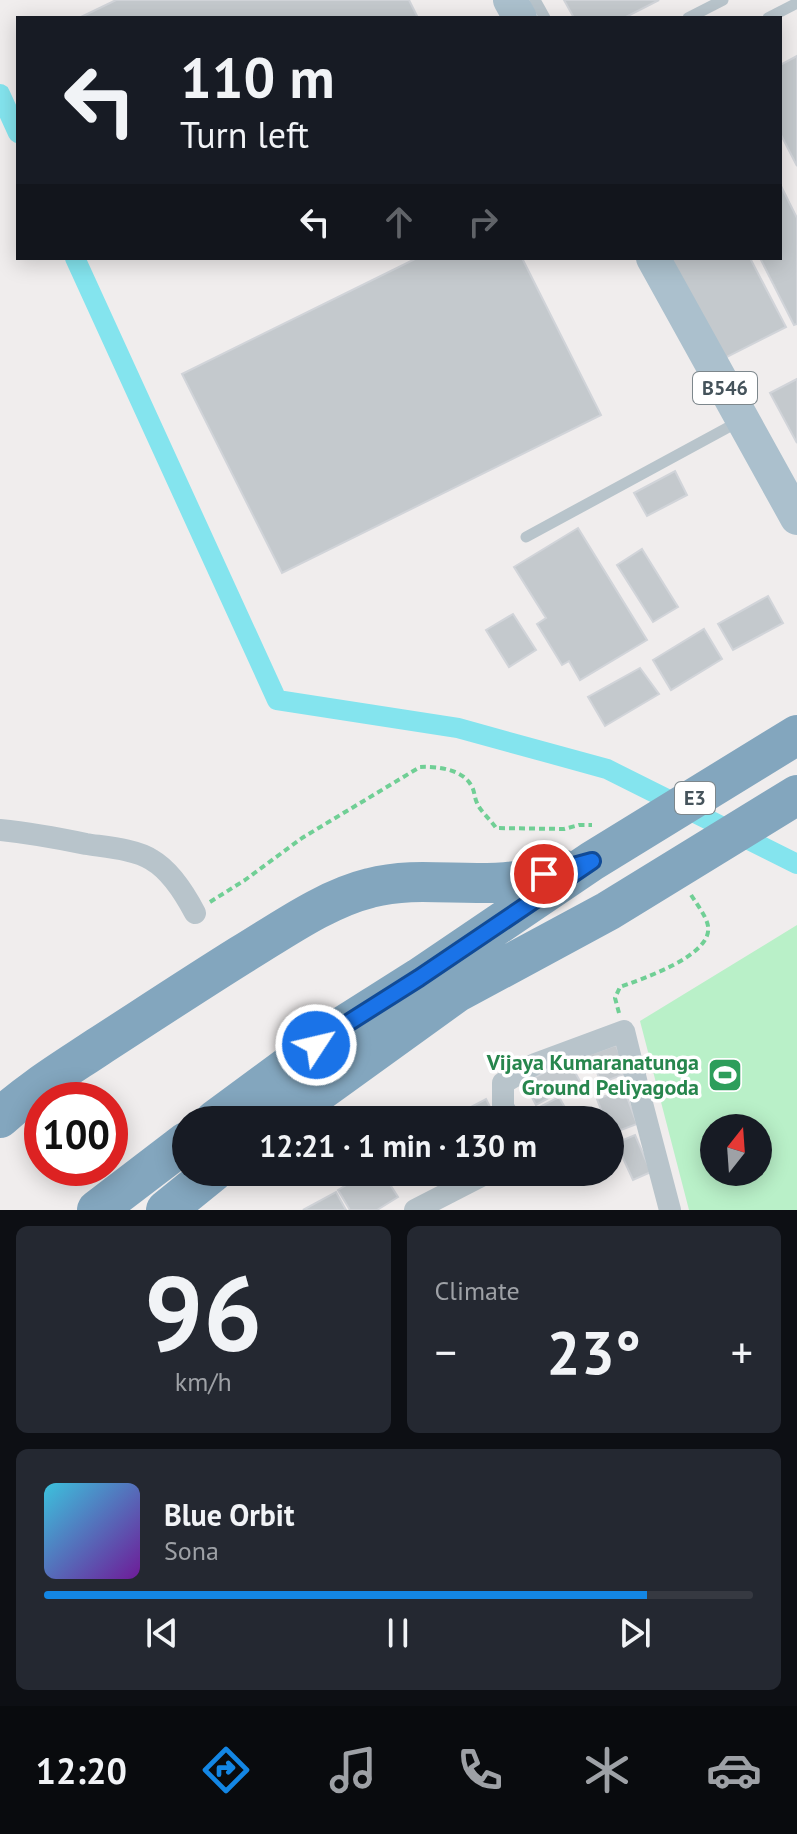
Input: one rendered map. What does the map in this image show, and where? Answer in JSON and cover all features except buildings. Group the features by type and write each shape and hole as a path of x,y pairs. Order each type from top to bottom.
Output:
{"highway":[{"name":"E3","path":"234,1106 340,1028 515,912 586,843 797,735"},
{"name":"E3","path":"299,1106 456,993 608,911 797,795"},
{"path":"0,1118 12,1106 168,1001 341,897 395,882 515,881 586,843"},
{"path":"83,1082 291,950 379,911 450,905 545,914 608,911"},
{"path":"0,1146 24,1126"},
{"path":"97,1210 172,1153"},
{"path":"166,1210 196,1186"}],"main road":[{"name":"B546","path":"654,260 797,518"}],"street":[{"path":"0,830 45,835 151,858 184,893 195,913"},
{"path":"503,1106 503,1083 535,1064 624,1031 670,1210"},
{"path":"415,1210 462,1186"}],"lane":[{"path":"692,16 723,0"},
{"path":"772,16 797,3"},
{"path":"526,537 742,419"}],"path":[{"path":"195,913 302,838 420,767 435,766 470,781 477,805 496,828 564,829 586,843"},
{"path":"624,1031 615,998 620,987 681,962 708,935 708,924 688,889"}],"green space":[{"name":"Vijaya Kumaranatunga Ground Peliyagoda","path":"797,925 797,1210 689,1210 640,1021"}],"waterway":[{"path":"0,94 16,129"},
{"path":"76,260 277,700 458,728 607,769 797,864"}],"place":[{"name":"Vijaya Kumaranatunga Ground Peliyagoda","path":"725,1075"}],"route":[{"path":"316,1045 592,861 544,874"}]}
